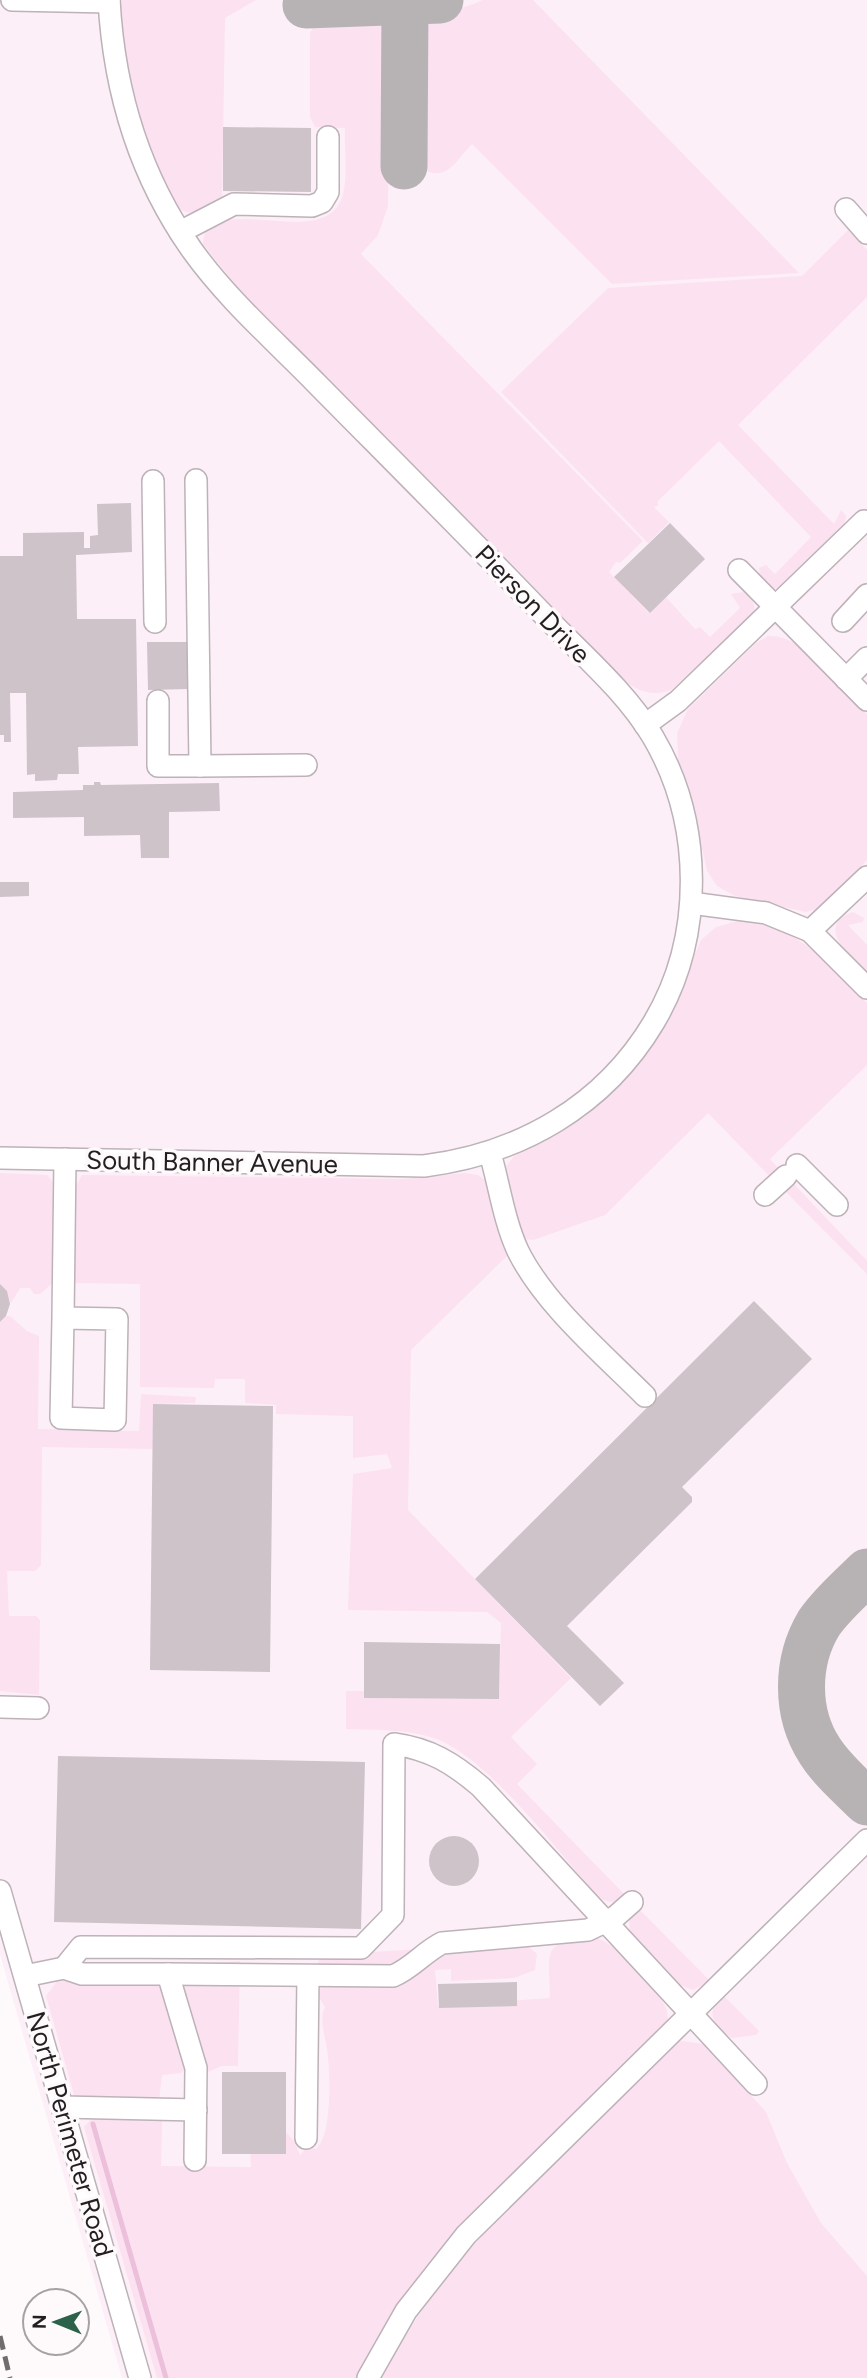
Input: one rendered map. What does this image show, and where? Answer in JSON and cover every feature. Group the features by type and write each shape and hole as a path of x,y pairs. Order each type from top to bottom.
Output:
{"street":[{"path":"12,0 108,1"},
{"name":"Pierson Drive","path":"108,1 115,67 128,122 147,173 180,232 226,292 503,572 624,699 645,725 666,763 683,811 690,850 691,903 675,978 661,1010 638,1047 603,1086 572,1112 531,1136 490,1153 424,1166"},
{"path":"180,232 234,204 312,206 322,202 328,192 328,137"},
{"path":"846,209 867,233"},
{"path":"196,480 200,766"},
{"path":"153,481 155,622"},
{"path":"645,725 678,701 864,521"},
{"path":"738,570 867,701"},
{"path":"844,621 867,595"},
{"path":"846,679 867,659"},
{"path":"158,701 158,766 306,765"},
{"path":"810,931 867,877"},
{"path":"691,903 766,913 810,931 867,988"},
{"path":"490,1153 516,1248 526,1266 584,1335 645,1396"},
{"name":"South Banner Avenue","path":"0,1158 424,1166"},
{"path":"63,1318 117,1319 115,1420 61,1418 65,1159"},
{"path":"765,1195 791,1171 837,1205"},
{"path":"0,1707 38,1708"},
{"path":"64,1968 81,1947 360,1948 393,1915 394,1744 421,1748 453,1763 481,1787 756,2084"},
{"path":"368,2378 406,2311 466,2235 867,1840"},
{"name":"North Perimeter Road","path":"0,1891 140,2378"},
{"path":"25,1976 64,1968 82,1974 393,1976 407,1970 431,1948 442,1943 570,1934 605,1922 632,1902"},
{"path":"168,1974 195,2068 195,2160"},
{"path":"306,2138 308,1976"},
{"path":"63,2108 196,2110"}],"shaded area":[{"path":"0,0 867,0 867,2378 122,2378 0,1955"},
{"path":"120,0 256,0 225,18 222,201 205,209 191,213 177,206 147,144 127,73"},
{"path":"482,0 533,0 799,273 612,284 472,144 446,171 433,173 425,170 420,156 422,26 433,16"},
{"path":"324,18 370,19 384,26 389,33 388,206 378,235 361,254 643,541 620,563 616,562 609,572 648,612 665,596 695,629 700,627 710,637 740,608 731,594 743,592 753,602 752,616 671,690 646,692 623,680 241,292 203,244 205,231 220,222 238,219 301,222 320,219 334,210 343,194 346,170 345,128 315,127 310,117 310,34 313,26"},
{"path":"848,230 867,250 867,297 738,425 834,524 841,510 846,516 844,526 782,588 771,589 760,579 759,568 766,565 775,574 811,537 719,441 657,502 659,505 654,507 669,522 648,543 501,392 608,288 802,276"},
{"path":"768,636 782,638 809,653 867,714 867,860 820,908 806,912 735,896 717,886 707,871 694,810 678,762 677,733 688,709 756,643"},
{"path":"853,912 864,918 863,922 848,925 867,945 867,974 845,951 836,934 836,925"},
{"path":"741,920 761,923 796,938 826,961 867,1003 867,1065 770,1159 781,1171 774,1181 708,1113 605,1215 533,1240 524,1239 518,1229 504,1169 514,1156 546,1141 585,1117 626,1079 666,1024 701,940 716,927"},
{"path":"0,1173 47,1175 56,1186 57,1279 40,1294 34,1294 30,1288 20,1288 11,1303 0,1284"},
{"path":"465,1173 478,1175 486,1181 508,1255 411,1350 408,1510 571,1678 511,1737 537,1764 517,1784 626,1896 615,1903 603,1900 596,1894 497,1782 452,1747 431,1737 410,1733 346,1729 346,1691 364,1691 364,1698 499,1699 501,1623 487,1612 348,1610 353,1474 392,1468 387,1454 353,1458 353,1416 276,1414 276,1405 245,1403 245,1379 215,1379 214,1388 140,1387 140,1284 74,1283 76,1185 82,1175 403,1179"},
{"path":"791,1181 867,1261 867,1274 783,1189"},
{"path":"6,1316 39,1336 38,1429 139,1431 141,1394 196,1397 195,1403 155,1404 155,1449 42,1447 41,1565 35,1571 7,1571 9,1616 36,1616 40,1620 39,1695 0,1691 0,1322"},
{"path":"637,1907 710,1981 693,1990 680,1985 630,1932 629,1917"},
{"path":"597,1938 614,1948 652,1987 665,2007 667,2026 483,2207 358,2378 157,2378 84,2127 93,2117 162,2120 161,2166 251,2167 250,2148 286,2132 294,2141 300,2155 308,2146 316,2149 325,2132 327,2120 329,2066 322,2018 325,2007 319,1997 323,1970 317,1964 322,1955 524,1943 537,1954 535,1970 514,1978 451,1981 451,1969 435,1970 438,2006 550,1998 549,1967 552,1950 566,1942"},
{"path":"240,1961 238,2066 222,2066 206,2073 177,1969 182,1965"},
{"path":"157,1975 188,2067 181,2073 162,2075 159,2101 75,2098 46,1996 60,1977"},
{"path":"723,1995 759,2031 756,2035 732,2038 720,2029 712,2013"},
{"path":"677,2042 704,2044 766,2112 787,2163 821,2223 867,2276 867,2378 380,2378 409,2330 477,2241 555,2159"}],"building":[{"path":"223,127 311,128 311,192 223,191"},
{"path":"131,503 132,552 76,555 77,619 136,619 138,746 78,747 79,774 58,774 57,780 35,781 35,774 27,775 26,693 10,693 11,742 4,742 4,735 0,735 0,556 23,556 23,533 84,532 84,548 90,548 90,536 98,535 97,504"},
{"path":"670,523 705,559 650,613 614,577"},
{"path":"147,642 188,642 189,689 148,690"},
{"path":"94,782 100,782 101,785 219,783 220,811 169,812 169,858 141,858 140,835 84,836 84,817 13,818 13,792 83,790 83,785 94,785"},
{"path":"0,882 29,882 29,896 0,897"},
{"path":"0,1284 7,1291 10,1304 6,1316 0,1322"},
{"path":"754,1301 812,1359 682,1487 692,1497 692,1502 567,1626 624,1683 600,1706 475,1579"},
{"path":"153,1404 273,1406 270,1672 150,1670"},
{"path":"364,1642 500,1644 499,1699 364,1698"},
{"path":"58,1756 365,1762 361,1929 54,1922"},
{"path":"454,1836 471,1844 479,1861 471,1878 454,1886 437,1878 429,1861 437,1844"},
{"path":"517,1982 517,2006 439,2008 438,1984"},
{"path":"222,2072 286,2072 286,2154 222,2154"}],"waterway":[{"path":"93,2124 166,2378"}],"taxiway":[{"path":"306,5 440,0"},
{"path":"404,166 405,2"},
{"path":"867,1572 819,1623 806,1654 802,1687 806,1720 820,1751 867,1802"}],"railway":[{"path":"0,2336 10,2378"}]}
